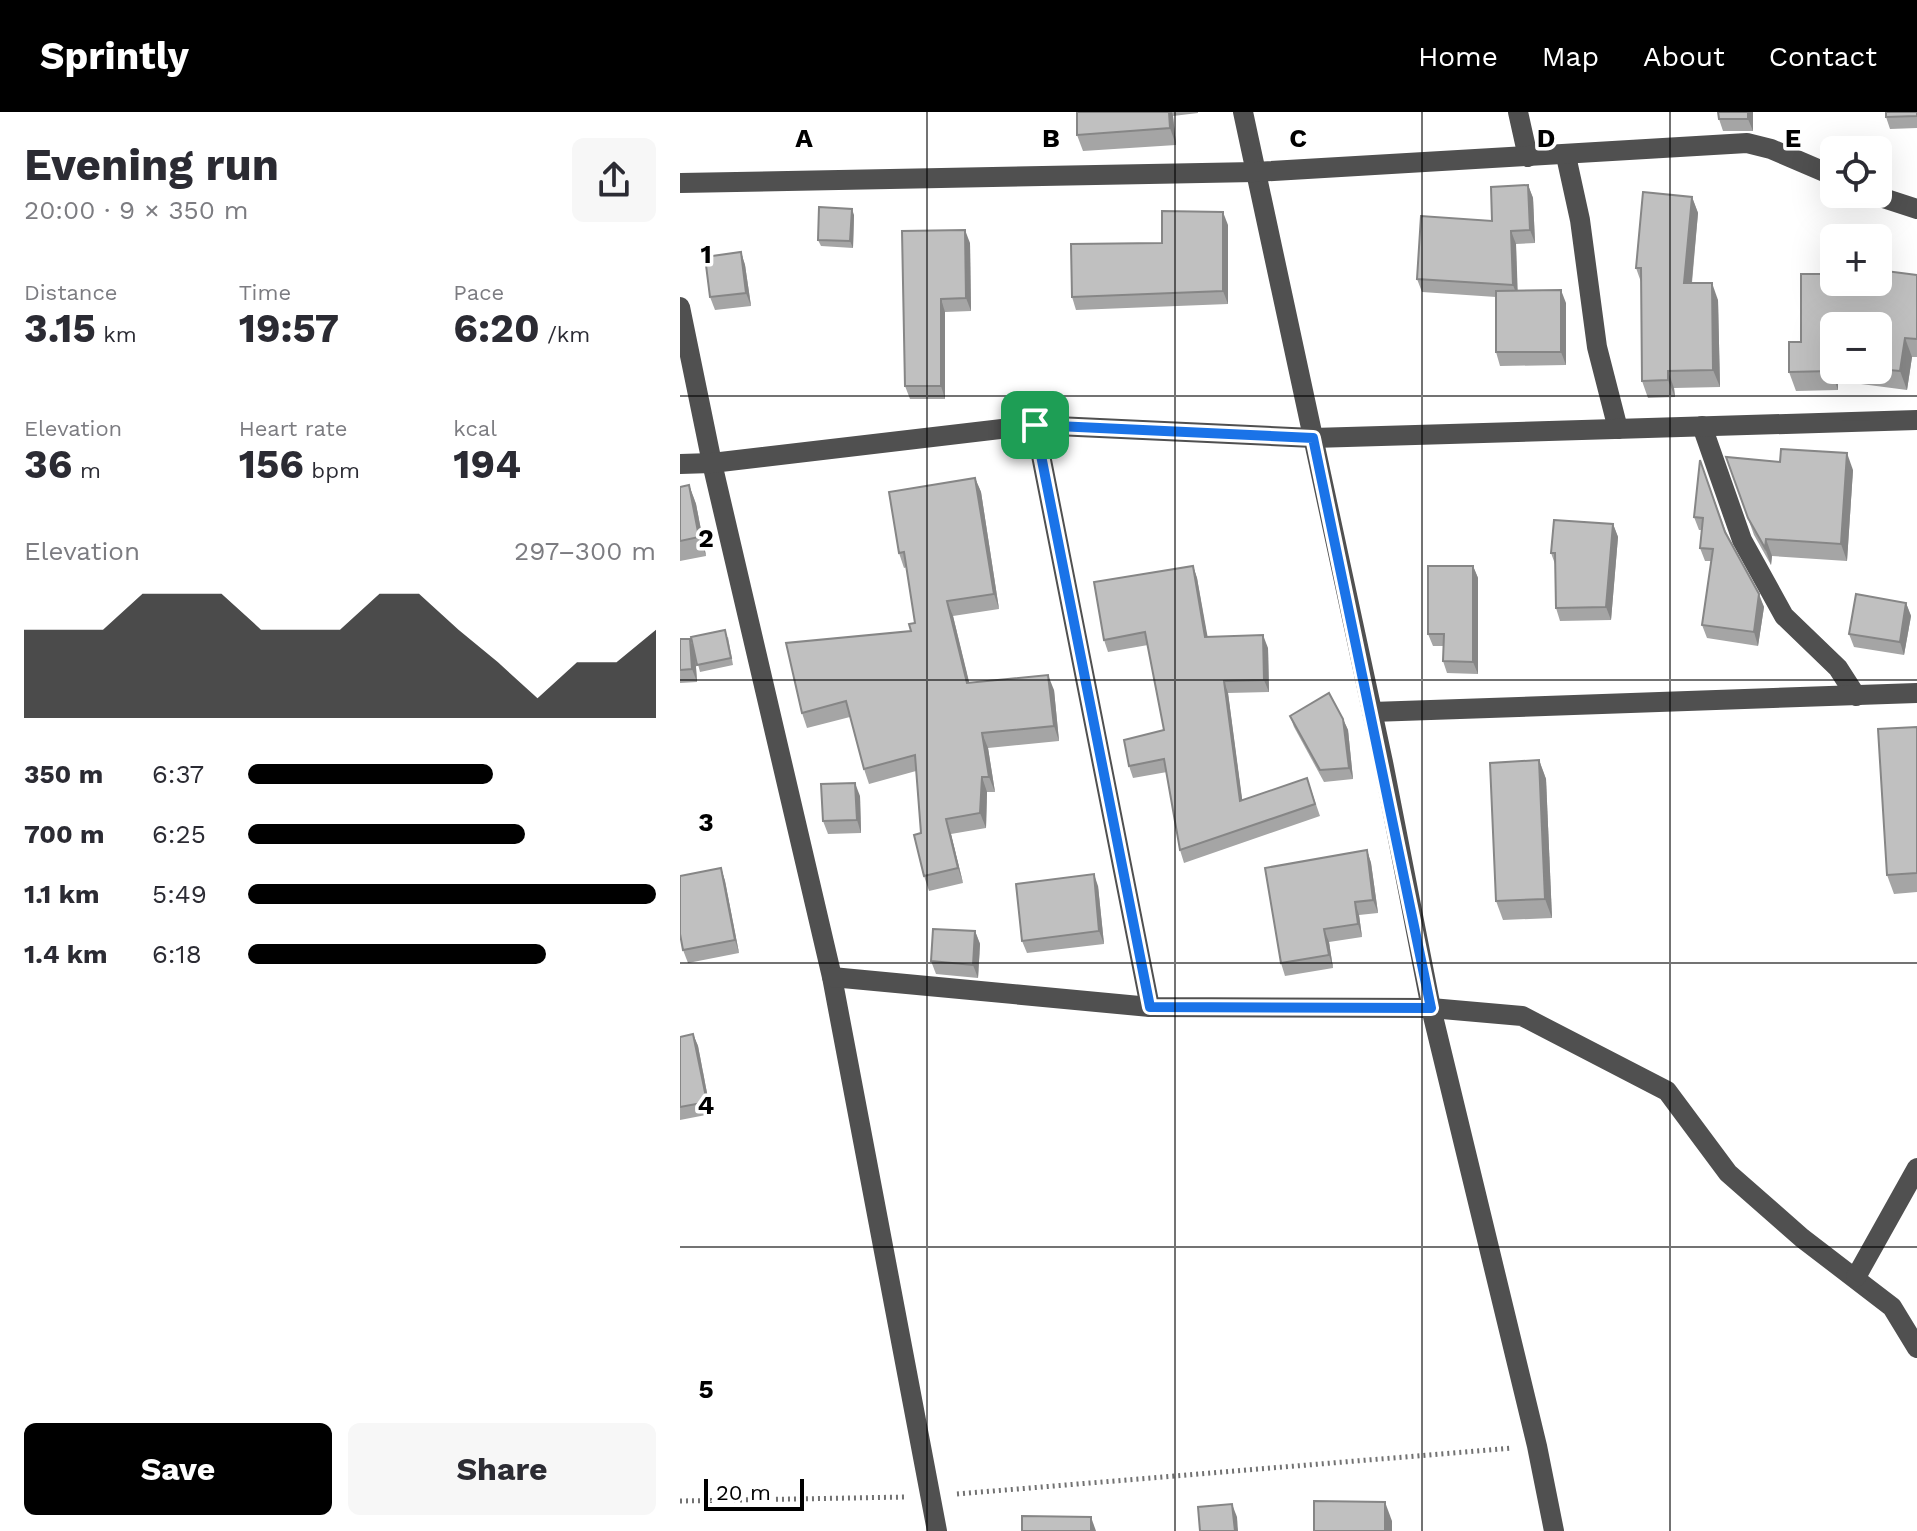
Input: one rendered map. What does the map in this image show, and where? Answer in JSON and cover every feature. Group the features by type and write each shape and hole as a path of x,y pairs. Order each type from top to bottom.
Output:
{"street":[{"path":"1243,112 1372,712 1431,1008 1537,1446 1554,1531"},
{"path":"1518,112 1528,157"},
{"path":"680,183 1255,172 1747,143 1771,149 1820,170"},
{"path":"1566,156 1580,220 1597,347 1618,429"},
{"path":"1892,201 1917,209"},
{"path":"680,307 712,463 832,977 937,1531"},
{"path":"680,464 712,463 1035,425 1313,438 1917,420"},
{"path":"1035,425 1150,1007"},
{"path":"1702,426 1742,540 1784,616 1838,668 1856,696"},
{"path":"1372,712 1917,693"},
{"path":"832,977 1150,1007 1431,1008 1522,1016 1667,1091 1728,1173 1802,1238 1892,1307 1917,1348"},
{"path":"1856,1277 1917,1168"}],"path":[{"path":"680,1501 930,1496 1537,1446"}],"building":[{"path":"1077,112 1169,112 1170,128 1077,135"},
{"path":"1718,112 1748,112 1748,119 1719,119"},
{"path":"1886,112 1917,112 1917,116 1886,117"},
{"path":"1528,185 1530,230 1511,231 1513,285 1417,279 1421,216 1492,221 1491,187"},
{"path":"1643,192 1692,197 1684,283 1712,283 1713,370 1668,371 1668,380 1642,381 1641,268 1636,268"},
{"path":"819,207 852,209 850,241 818,240"},
{"path":"1162,211 1223,212 1223,291 1072,297 1071,244 1162,243"},
{"path":"965,230 966,298 941,299 941,386 905,386 902,231"},
{"path":"741,252 746,293 710,297 705,257"},
{"path":"1892,272 1917,275 1917,339 1905,338 1900,371 1892,370 1892,312 1820,312 1820,371 1789,372 1789,342 1801,342 1801,274 1820,274 1820,296 1892,296"},
{"path":"1561,290 1561,352 1496,352 1496,291"},
{"path":"1781,449 1847,453 1841,544 1766,539 1765,548 1748,518 1726,457 1780,462"},
{"path":"1700,460 1725,532 1759,594 1754,632 1702,625 1713,549 1700,548 1703,518 1694,517"},
{"path":"975,478 994,594 947,601 967,683 1048,675 1054,726 982,733 989,777 982,777 980,813 946,819 958,868 924,876 914,835 921,833 915,755 864,769 846,701 802,713 786,643 911,631 909,624 915,623 904,552 899,553 889,492"},
{"path":"689,485 699,537 680,541 680,487"},
{"path":"1554,520 1613,524 1606,607 1556,608 1555,553 1551,553"},
{"path":"1193,566 1205,637 1263,635 1264,680 1224,681 1240,801 1307,778 1315,804 1180,850 1164,759 1129,766 1124,740 1164,730 1145,632 1104,640 1094,582"},
{"path":"1428,566 1473,566 1473,662 1443,661 1444,634 1428,634"},
{"path":"1856,594 1906,603 1900,642 1849,634"},
{"path":"725,630 731,658 697,665 691,637"},
{"path":"680,639 690,639 692,669 680,670"},
{"path":"1329,693 1343,719 1349,768 1320,770 1290,716"},
{"path":"1917,727 1917,873 1887,875 1878,729"},
{"path":"1539,760 1545,899 1496,901 1490,763"},
{"path":"855,783 857,820 823,821 821,784"},
{"path":"1367,850 1373,900 1355,902 1358,924 1324,929 1329,955 1281,963 1265,868"},
{"path":"721,868 735,940 683,950 680,876"},
{"path":"1094,874 1099,931 1022,941 1016,884"},
{"path":"933,929 975,931 973,965 931,961"},
{"path":"693,1034 707,1102 680,1107 680,1037"},
{"path":"1314,1501 1385,1502 1385,1531 1314,1531"},
{"path":"1232,1504 1235,1531 1200,1531 1198,1507"},
{"path":"1022,1516 1091,1517 1091,1531 1022,1531"}],"route":[{"path":"1035,425 1313,438 1383,762 1431,1008 1150,1007 1035,425"}]}
